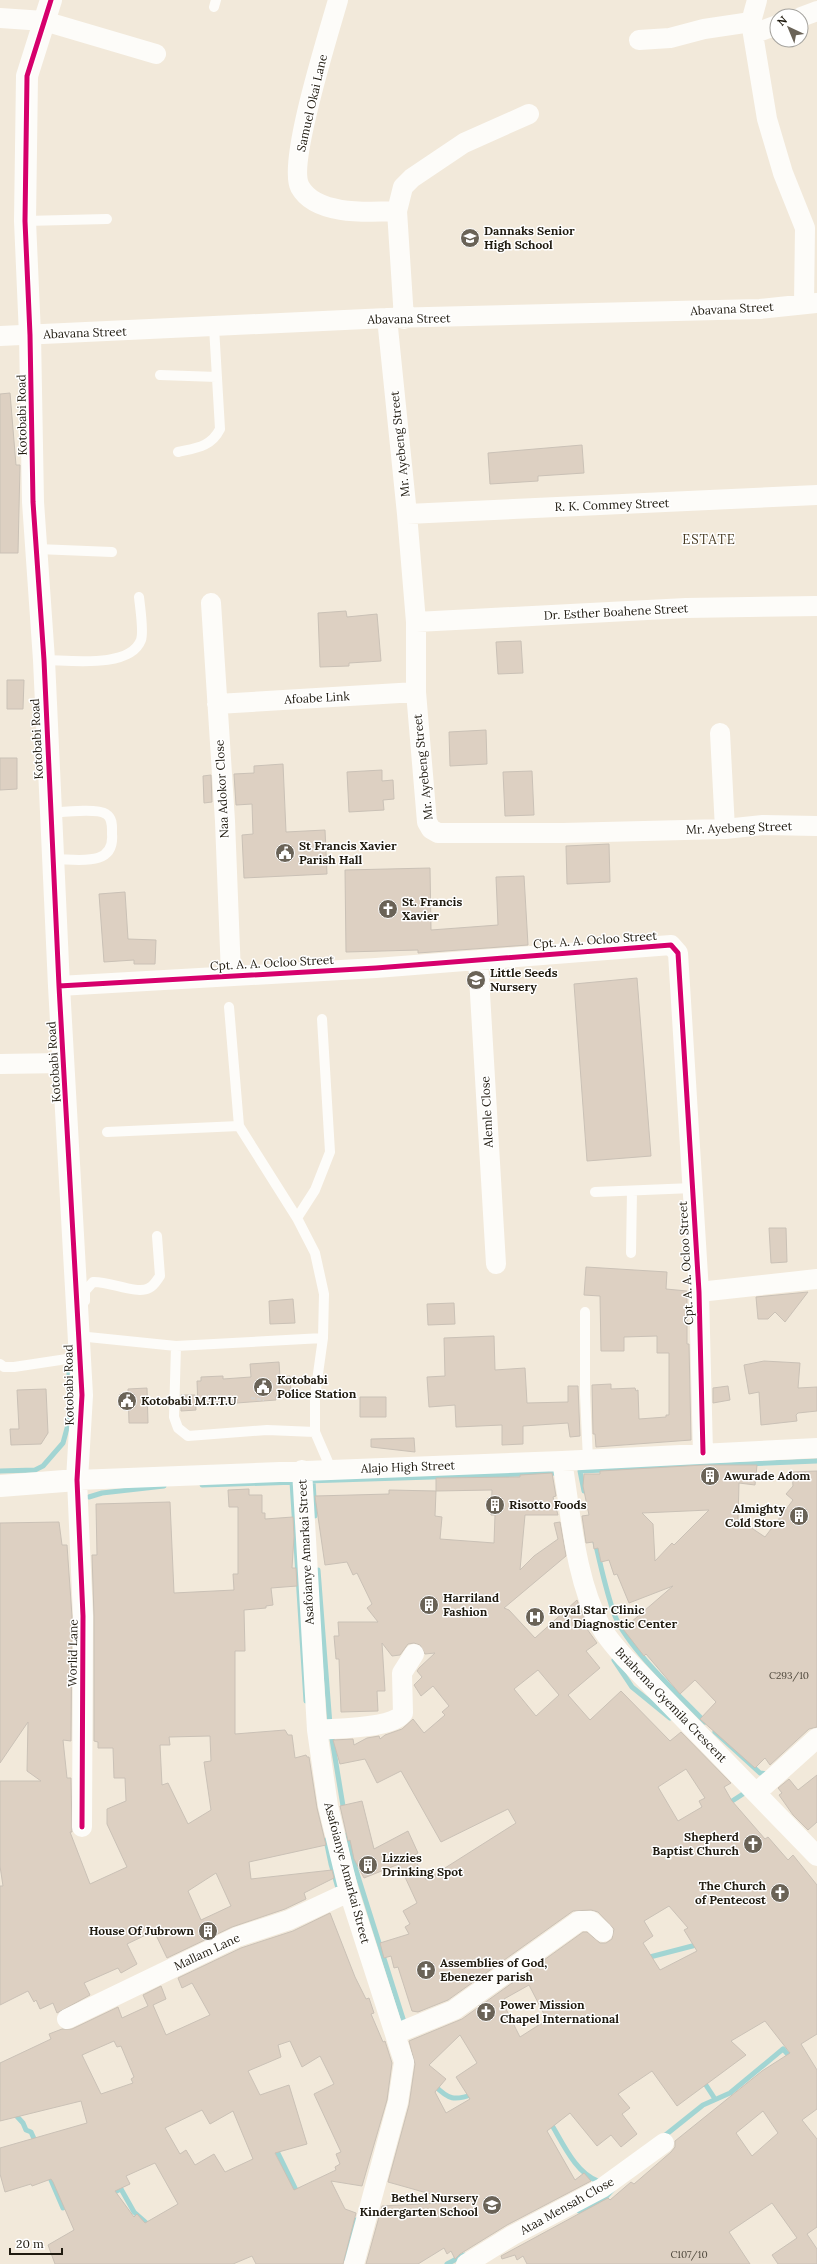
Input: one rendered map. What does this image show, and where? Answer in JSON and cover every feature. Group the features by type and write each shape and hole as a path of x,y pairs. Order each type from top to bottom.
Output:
{"street":[{"name":"Kotobabi Road","path":"51,0 28,66 26,84 25,222 30,335 33,502 44,660 59,986 82,1344 82,1395 77,1480"},
{"name":"Samuel Okai Lane","path":"338,0 304,126 297,178 300,188 317,203 355,211 397,211"},
{"path":"757,0 752,28 767,119 783,173 811,224 810,304"},
{"path":"0,18 44,21 156,54"},
{"path":"639,40 670,38 704,29 752,28 769,26"},
{"path":"396,319 397,211 399,197 403,187 412,178 464,143 529,114"},
{"name":"Abavana Street","path":"0,336 396,319 760,309 810,304"},
{"name":"Mr. Ayebeng Street","path":"396,319 407,514 416,622 416,692 427,822 431,829 438,833 548,833 725,829 763,825 817,826"},
{"name":"R. K. Commey Street","path":"407,514 817,496"},
{"name":"Naa Adokor Close","path":"211,603 231,975"},
{"name":"Dr. Esther Boahene Street","path":"416,622 686,608 817,606"},
{"name":"Afoabe Link","path":"217,704 416,692"},
{"path":"720,733 725,829"},
{"name":"Cpt. A. A. Ocloo Street","path":"59,986 231,975 376,968 671,945 678,953 699,1292 703,1453"},
{"name":"Alemle Close","path":"478,960 496,1264"},
{"path":"0,1064 64,1063"},
{"path":"699,1292 817,1279"},
{"name":"Alajo High Street","path":"0,1486 77,1480 588,1460 817,1448"},
{"name":"Briahema Gyemila Crescent","path":"562,1461 585,1590 601,1628 625,1658 817,1856"},
{"name":"Asafoianye Amarkai Street","path":"302,1470 317,1730 328,1806 349,1892 404,2062 398,2102 354,2264"},
{"name":"Worlid Lane","path":"77,1480 83,1616 82,1827"},
{"path":"317,1730 387,1723 400,1717 403,1713 402,1673 414,1654"},
{"path":"756,1793 817,1738"},
{"name":"Mallam Lane","path":"67,2018 237,1938 289,1920 349,1892"},
{"path":"394,2034 454,2010 579,1921 591,1921 603,1932"},
{"name":"Ataa Mensah Close","path":"466,2264 513,2236 602,2188 664,2143"}],"lane":[{"path":"25,222 107,219"},
{"path":"178,452 206,446 216,438 220,429 214,327"},
{"path":"160,375 217,377"},
{"path":"37,549 112,552"},
{"path":"44,660 111,660 122,658 132,652 141,640 139,597"},
{"path":"51,813 99,812 107,814 112,822 113,845 108,853 100,859 53,859"},
{"path":"229,1007 239,1126 297,1218 315,1253 324,1294 323,1338 315,1395 315,1432 331,1469"},
{"path":"297,1218 315,1190 330,1152 322,1019"},
{"path":"107,1132 239,1126"},
{"path":"595,1192 692,1188"},
{"path":"631,1253 632,1191"},
{"path":"82,1344 84,1291 93,1282 104,1281 142,1291 151,1287 160,1276 157,1236"},
{"path":"585,1312 585,1394 588,1460"},
{"path":"0,1364 4,1367 14,1367 82,1344 176,1346 323,1338"},
{"path":"176,1346 174,1418 178,1428 188,1436 268,1430 315,1432"}],"path":[{"path":"251,1398 264,1400"}],"building":[{"path":"10,393 16,465 20,465 18,553 0,553 0,394"},
{"path":"582,445 584,473 538,476 538,481 490,484 488,453"},
{"path":"346,611 347,617 377,614 381,661 349,663 349,666 320,667 318,613"},
{"path":"521,641 523,673 498,674 496,642"},
{"path":"7,680 24,680 23,709 7,709"},
{"path":"486,730 487,764 450,766 449,732"},
{"path":"0,758 17,758 17,789 0,790"},
{"path":"283,764 286,832 325,830 327,874 244,878 242,835 253,834 252,804 236,805 234,774 254,773 254,766"},
{"path":"382,770 382,781 393,780 394,799 383,800 384,810 349,812 347,772"},
{"path":"532,771 534,815 505,816 503,772"},
{"path":"211,775 212,802 204,803 203,776"},
{"path":"609,844 610,882 567,884 566,846"},
{"name":"St. Francis Xavier","path":"430,868 431,930 498,925 496,877 524,876 528,945 418,953 418,950 346,952 345,870"},
{"path":"125,892 128,939 156,940 155,964 134,964 134,960 104,962 99,894"},
{"path":"637,978 651,1156 587,1161 574,984"},
{"path":"769,1228 786,1228 787,1262 771,1263"},
{"path":"586,1267 667,1272 666,1289 687,1291 687,1344 689,1344 691,1440 596,1447 595,1434 593,1434 592,1385 611,1384 611,1389 635,1388 636,1391 638,1390 639,1419 666,1417 666,1415 669,1415 669,1353 657,1353 657,1336 624,1337 624,1351 601,1351 600,1296 584,1295"},
{"path":"808,1292 785,1322 775,1312 768,1319 758,1319 756,1297"},
{"path":"293,1299 295,1323 270,1324 269,1301"},
{"path":"454,1303 455,1324 428,1325 427,1304"},
{"path":"494,1336 495,1370 525,1368 527,1403 568,1402 568,1386 578,1386 580,1436 570,1437 568,1423 523,1426 523,1444 502,1445 502,1425 456,1427 455,1405 429,1407 427,1377 445,1376 444,1338"},
{"path":"764,1361 800,1363 798,1388 817,1387 817,1411 798,1413 796,1415 797,1421 761,1425 759,1392 749,1394 744,1365"},
{"path":"279,1362 280,1377 290,1376 291,1395 276,1396 276,1400 198,1406 197,1381 201,1381 201,1377 223,1376 223,1379 251,1377 250,1364"},
{"path":"728,1386 730,1400 713,1403 713,1388"},
{"path":"147,1388 148,1423 129,1423 128,1389"},
{"path":"46,1389 48,1433 41,1444 11,1445 10,1429 19,1429 17,1390"},
{"path":"181,1395 195,1395 196,1410 181,1411"},
{"path":"360,1397 386,1397 386,1417 360,1417"},
{"path":"414,1438 415,1452 371,1447 371,1439"},
{"path":"703,1465 757,1465 755,1485 739,1483 738,1519 765,1537 793,1500 786,1494 793,1486 792,1472 817,1471 817,1727 809,1729 770,1765 765,1758 755,1768 700,1719 716,1702 695,1680 680,1694 646,1654 644,1656 623,1629 673,1586 629,1603 617,1574 614,1575 609,1560 601,1562 598,1548 594,1549 593,1542 586,1543 582,1516 589,1515 583,1486 584,1474 600,1474 600,1471","holes":["709,1510 674,1545 672,1543 655,1561 653,1524 642,1513"]},
{"path":"552,1473 556,1496 553,1497 558,1515 525,1515 520,1570 534,1556 558,1539 554,1523 560,1522 566,1556 504,1608 509,1610 535,1638 577,1600 585,1621 582,1622 597,1643 586,1651 600,1668 568,1695 590,1720 621,1691 670,1741 681,1732 731,1783 724,1787 732,1801 765,1839 768,1837 788,1860 793,1855 817,1885 817,2034 801,2044 817,2070 817,2109 802,2120 817,2139 817,2227 807,2234 817,2249 817,2264 778,2264 772,2255 797,2238 772,2203 729,2232 750,2264 527,2264 523,2256 517,2260 515,2255 502,2259 501,2256 608,2198 610,2200 631,2182 634,2184 671,2152 675,2147 675,2141 762,2071 790,2053 765,2021 731,2041 746,2055 677,2106 652,2071 618,2094 630,2108 622,2114 637,2134 621,2147 611,2135 597,2146 570,2113 547,2131 575,2180 584,2173 591,2181 507,2225 460,2254 455,2259 451,2251 447,2254 444,2248 418,2264 366,2264 382,2206 459,2202 388,2182 409,2105 415,2064 409,2041 462,2019 583,1932 587,1932 600,1943 606,1943 612,1939 614,1929 598,1912 591,1910 573,1911 448,2000 418,2012 412,2011 398,1967 394,1968 391,1956 384,1958 380,1943 409,1934 405,1927 410,1924 403,1911 417,1903 399,1864 364,1878 354,1859 350,1840 348,1841 340,1806 362,1801 374,1849 408,1831 418,1853 413,1856 426,1880 516,1823 508,1809 441,1842 401,1771 377,1783 365,1759 340,1764 333,1740 353,1739 354,1745 367,1738 379,1736 380,1739 385,1735 402,1729 413,1719 424,1733 445,1715 442,1712 449,1706 433,1686 421,1696 414,1685 422,1677 417,1671 435,1653 425,1654 420,1645 414,1643 408,1644 400,1655 392,1656 382,1643 385,1691 377,1691 378,1711 341,1712 339,1659 336,1659 334,1636 339,1636 338,1622 378,1622 367,1608 372,1604 357,1573 353,1575 347,1562 325,1565 315,1496 389,1494 389,1490 436,1491 436,1478 520,1477 520,1475","holes":["492,1490 491,1515 495,1515 494,1543 440,1539 442,1517 435,1516 436,1491","538,1670 559,1695 536,1716 514,1689","686,1769 705,1798 699,1801 702,1807 678,1821 658,1787","669,1906 688,1928 684,1930 697,1951 660,1970 643,1943 653,1936 644,1921","529,1985 545,2016 543,2017 545,2021 520,2037 503,2003 506,2001 504,1999","460,2035 477,2063 456,2077 470,2099 446,2113 435,2092 446,2079 429,2065","763,2111 778,2133 752,2156 736,2133"]},
{"path":"249,1489 249,1495 262,1495 262,1513 265,1513 265,1519 293,1517 294,1537 292,1568 296,1568 297,1586 271,1588 273,1605 266,1606 266,1608 244,1610 245,1651 235,1651 235,1734 285,1730 288,1735 292,1735 295,1758 306,1755 309,1757 317,1808 326,1845 249,1862 251,1879 332,1870 334,1878 304,1893 306,1899 285,1909 232,1927 167,1958 154,1931 127,1944 137,1964 121,1973 118,1968 84,1983 90,1995 57,2013 53,2003 40,2009 36,2000 34,2002 28,1991 0,2005 0,1886 3,1886 0,1866 0,1781 41,1781 27,1771 28,1722 0,1763 0,1523 59,1522 62,1545 67,1545 72,1616 71,1741 63,1740 67,1778 71,1778 72,1832 70,1832 90,1884 127,1867 107,1824 107,1809 126,1801 125,1778 114,1778 113,1748 98,1748 98,1742 94,1741 94,1616 92,1555 97,1555 96,1504 170,1502 174,1593 234,1590 233,1574 238,1574 238,1507 229,1507 228,1490","holes":["210,1736 211,1761 204,1762 211,1810 188,1824 168,1783 162,1785 160,1745 170,1745 169,1737","216,1873 231,1906 201,1920 188,1891"]},
{"path":"817,1775 817,1822 808,1830 793,1815 779,1795 782,1793 778,1788 789,1779 798,1790"},
{"path":"330,1913 355,1977 366,1999 369,1998 374,2013 371,2014 383,2042 385,2041 392,2063 387,2100 362,2186 331,2181 345,2209 356,2213 343,2264 256,2264 252,2256 233,2264 55,2264 48,2245 74,2230 53,2182 51,2179 32,2186 31,2184 5,2192 0,2174 0,2148 87,2123 81,2101 0,2121 0,2063 51,2039 49,2034 62,2029 72,2029 118,2007 122,2018 148,2006 143,1995 161,1986 166,1999 153,2005 166,2035 210,2015 192,1983 182,1988 178,1978 241,1948 293,1931","holes":["114,2041 117,2047 121,2046 134,2077 131,2079 133,2083 101,2094 82,2055","290,2041 302,2067 320,2056 334,2084 314,2094 341,2152 336,2154 340,2164 335,2167 336,2170 294,2190 275,2153 307,2144 289,2085 260,2095 248,2071 281,2057 278,2045","202,2110 210,2124 233,2111 253,2159 225,2172 214,2154 195,2165 186,2150 180,2154 165,2128","155,2163 178,2204 145,2223 137,2214 134,2217 115,2191 130,2184 126,2176"]}],"waterway":[{"path":"0,1471 35,1470 43,1466 63,1443 69,1421 69,1358"},
{"path":"584,1491 580,1471 817,1461"},
{"path":"306,1481 559,1473"},
{"path":"313,1481 315,1516"},
{"path":"292,1482 306,1701"},
{"path":"202,1485 298,1482"},
{"path":"89,1497 102,1493 164,1486"},
{"path":"595,1542 609,1598 615,1616 622,1629 643,1657 705,1722"},
{"path":"318,1570 330,1725"},
{"path":"614,1660 632,1687 670,1718"},
{"path":"715,1732 760,1773 769,1774"},
{"path":"331,1733 344,1812"},
{"path":"726,1805 746,1792"},
{"path":"348,1834 355,1867 405,2025"},
{"path":"326,1840 338,1888"},
{"path":"646,1958 700,1944"},
{"path":"663,2137 703,2105 730,2093 783,2049 792,2059"},
{"path":"702,2079 715,2099"},
{"path":"434,2085 444,2094 452,2098 461,2098 474,2094"},
{"path":"13,2112 23,2123 26,2130 31,2132 36,2143"},
{"path":"550,2122 564,2147 576,2164 582,2171 598,2181"},
{"path":"275,2147 296,2190"},
{"path":"48,2173 63,2208 69,2206"},
{"path":"110,2194 121,2189 134,2212 151,2227"},
{"path":"579,2211 604,2199 613,2189"},
{"path":"346,2259 356,2220"},
{"path":"447,2264 464,2255"}],"cycle path":[{"path":"51,0 27,76 25,221 30,335 33,502 44,660 59,986 82,1395 77,1480 83,1616 82,1827"},
{"path":"59,986 376,968 671,945 678,953 699,1292 703,1453"}],"place":[{"name":"Dannaks Senior High School","path":"470,238"},
{"name":"St Francis Xavier Parish Hall","path":"285,853"},
{"name":"St. Francis Xavier","path":"388,909"},
{"name":"Little Seeds Nursery","path":"476,980"},
{"name":"Kotobabi Police Station","path":"263,1387"},
{"name":"Kotobabi M.T.T.U","path":"127,1401"},
{"name":"Awurade Adom","path":"710,1476"},
{"name":"Risotto Foods","path":"495,1505"},
{"name":"Almighty Cold Store","path":"799,1516"},
{"name":"Harriland Fashion","path":"429,1605"},
{"name":"Royal Star Clinic and Diagnostic Center","path":"535,1617"},
{"name":"Shepherd Baptist Church","path":"753,1844"},
{"name":"Lizzies Drinking Spot","path":"368,1865"},
{"name":"The Church of Pentecost","path":"780,1893"},
{"name":"House Of Jubrown","path":"208,1931"},
{"name":"Assemblies of God, Ebenezer parish","path":"426,1970"},
{"name":"Power Mission Chapel International","path":"486,2012"},
{"name":"Bethel Nursery Kindergarten School","path":"492,2205"}],"district":[{"name":"ESTATE","path":"709,539"}]}
